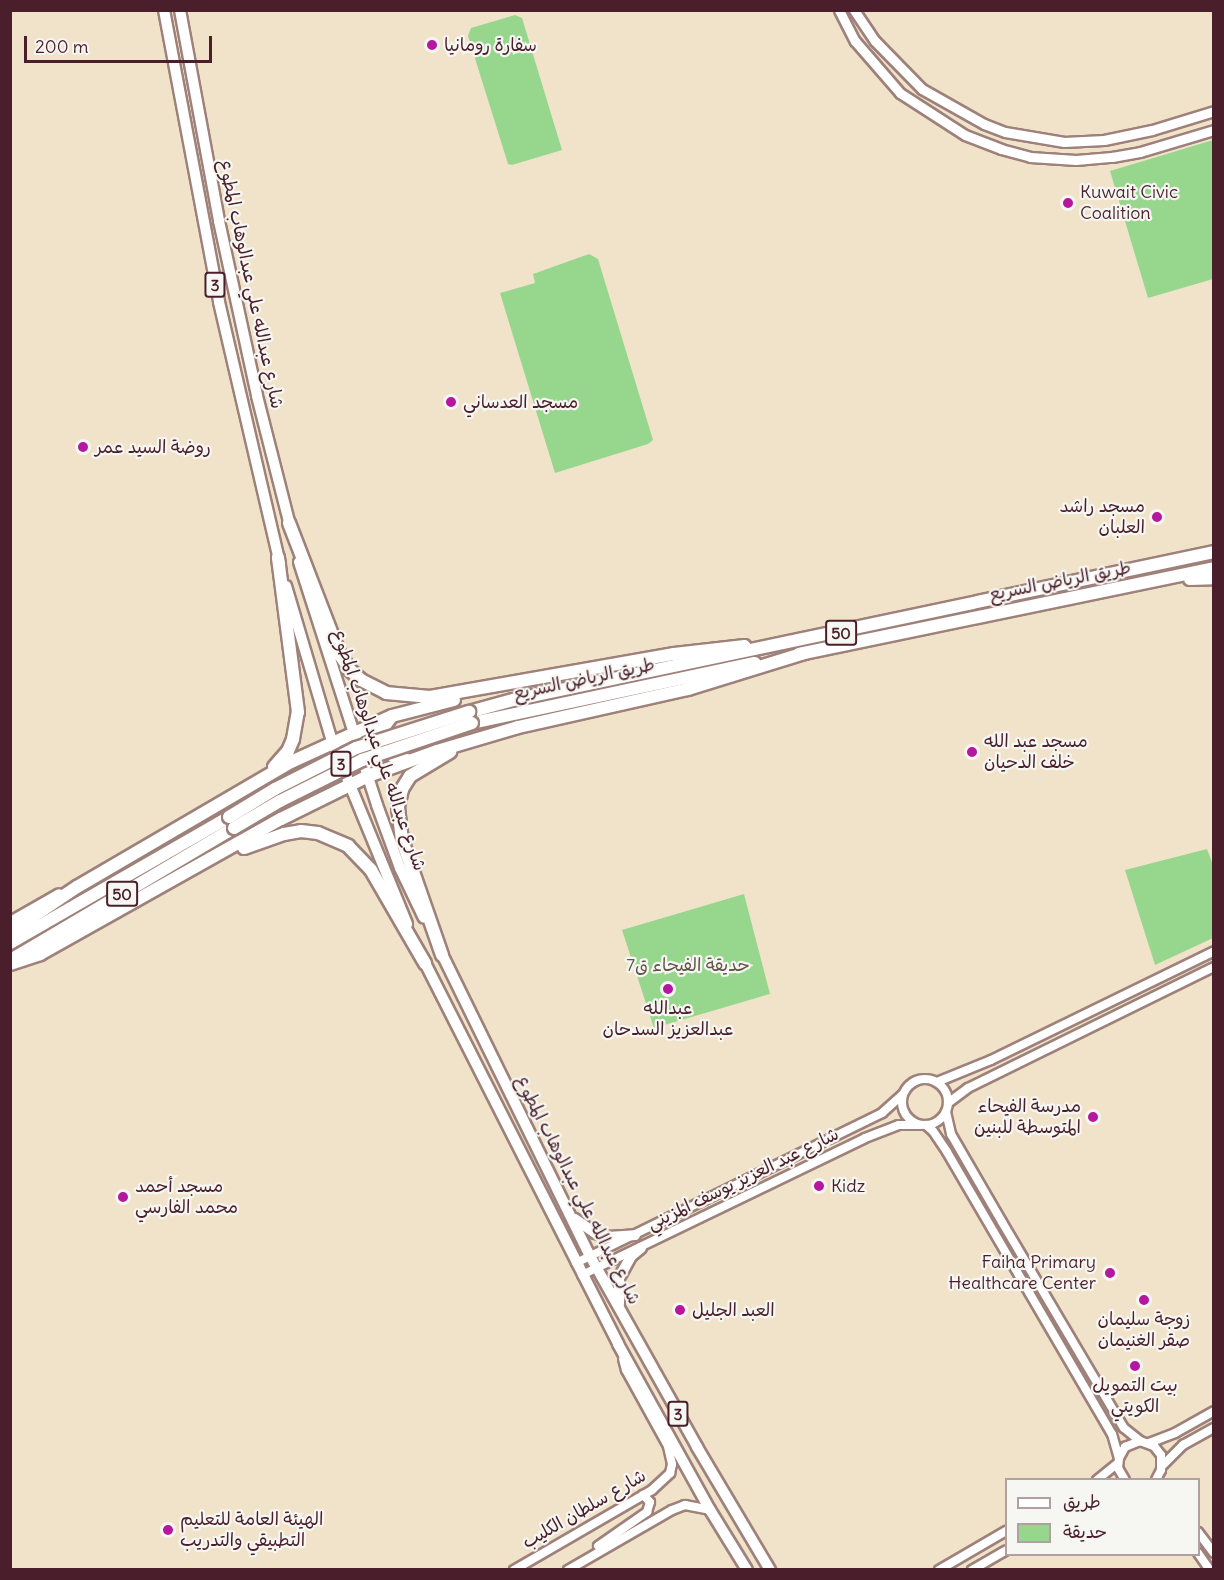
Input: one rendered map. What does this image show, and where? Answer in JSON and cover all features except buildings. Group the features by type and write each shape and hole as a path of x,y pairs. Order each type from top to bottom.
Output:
{"highway":[{"path":"289,523 340,655 350,670 374,689 404,696 430,697 674,654 817,638"},
{"path":"1154,563 1214,543"},
{"name":"طريق الرياض السريع","path":"10,943 231,822 362,760 513,700 817,638 1154,563 1214,552"},
{"path":"231,798 279,763 293,739 297,723 296,695 278,557"},
{"name":"طريق الرياض السريع","path":"470,718 512,712 1214,568"},
{"path":"1150,582 1214,578"},
{"path":"10,962 40,954 312,803 407,760 518,727 688,689 804,653"},
{"path":"10,932 140,849 332,741 392,716 513,683"},
{"path":"392,716 381,731 384,749 398,760 407,760"},
{"path":"442,955 402,840 398,807 402,789 410,776 471,741"},
{"path":"291,762 305,762 317,770 321,791 312,803"},
{"name":"طريق الرياض السريع","path":"10,962 231,822"},
{"path":"212,860 284,834 309,832 335,838 360,856 370,870 424,963"}],"main road":[{"name":"شارع عبدالله علي عبدالوهاب المطوع","path":"163,10 219,302 278,557 332,741 424,963 618,1344 710,1510 747,1569"},
{"name":"شارع عبدالله علي عبدالوهاب المطوع","path":"180,10 219,221 257,396 289,523 305,585 400,868 590,1256 770,1569"},
{"path":"839,10 855,41 883,75 911,102 979,141 1001,149 1043,158 1112,157 1140,152 1214,130"},
{"path":"854,10 865,29 893,62 922,88 984,124 1044,141 1064,142 1127,136 1214,111"},
{"path":"883,75 892,72 893,62"},
{"path":"979,141 974,130 984,124"},
{"path":"1043,158 1048,154 1050,148 1044,141"},
{"path":"1062,159 1057,152 1060,144 1064,142"},
{"path":"10,921 107,865 140,849"},
{"path":"566,1207 579,1222 595,1233 615,1237 635,1235"},
{"path":"623,1316 617,1291 619,1278 623,1266 641,1248"}],"street":[{"path":"1125,1478 1118,1460 1117,1445 1107,1425 939,1140 923,1125 905,1114 902,1095 908,1085 919,1079 937,1082 991,1060 1209,953"},
{"path":"1209,953 1203,963 1213,967"},
{"path":"1188,963 1197,966 1197,975"},
{"path":"923,1125 940,1120 947,1108 968,1088 1213,967"},
{"path":"937,1082 946,1091 951,1134 1124,1428 1158,1450 1164,1478"},
{"name":"شارع عبد العزيز يوسف المزيني","path":"576,1263 882,1113 902,1095"},
{"name":"شارع عبد العزيز يوسف المزيني","path":"582,1275 888,1128 909,1124 923,1125"},
{"path":"939,1140 944,1134 951,1134"},
{"path":"814,1146 823,1149 822,1159"},
{"path":"722,1191 719,1201 728,1205"},
{"path":"992,1229 999,1229 1002,1222"},
{"path":"1001,1245 1004,1238 1012,1238"},
{"name":"شارع سلطان الكليب","path":"514,1569 643,1495 664,1480 672,1464 672,1456 626,1370 618,1344"},
{"path":"1098,1478 1118,1460 1125,1447 1175,1433 1214,1411"},
{"path":"1107,1425 1117,1427 1119,1417"},
{"path":"1156,1478 1183,1445 1214,1428"},
{"path":"1175,1433 1173,1443 1183,1445"},
{"path":"568,1569 647,1512 650,1502 643,1495"},
{"path":"568,1569 672,1510 685,1505 710,1510"},
{"path":"939,1569 1005,1532"},
{"path":"1200,1536 1214,1555 1208,1560 1209,1568"},
{"path":"989,1541 997,1544 998,1555"},
{"path":"972,1569 1005,1551"},
{"path":"1200,1556 1209,1568"}],"green space":[{"path":"515,15 522,18 562,150 512,165 508,164 468,36 471,28"},
{"path":"1213,140 1213,279 1148,298 1110,171"},
{"path":"589,254 598,259 653,440 648,444 555,473 500,293 535,283 533,274"},
{"path":"1207,849 1213,865 1213,938 1155,965 1125,870"},
{"name":"حديقة الفيحاء ق7","path":"744,894 770,994 654,1028 622,930"}],"place":[{"name":"سفارة رومانيا","path":"432,45"},
{"name":"Kuwait Civic Coalition","path":"1068,203"},
{"name":"مسجد العدساني","path":"451,402"},
{"name":"روضة السيد عمر","path":"83,447"},
{"name":"مسجد راشد العلبان","path":"1157,517"},
{"name":"مسجد عبد الله خلف الدحيان","path":"972,752"},
{"name":"عبدالله عبدالعزيز السدحان","path":"668,989"},
{"name":"مدرسة الفيحاء المتوسطة للبنين","path":"1093,1117"},
{"name":"Kidz","path":"819,1186"},
{"name":"مسجد أحمد محمد الفارسي","path":"123,1197"},
{"name":"Faiha Primary Healthcare Center","path":"1110,1273"},
{"name":"زوجة سليمان صقر الغنيمان","path":"1144,1300"},
{"name":"العبد الجليل","path":"680,1310"},
{"name":"بيت التمويل الكويتي","path":"1135,1366"},
{"name":"الهيئة العامة للتعليم التطبيقي والتدريب","path":"168,1530"}]}
